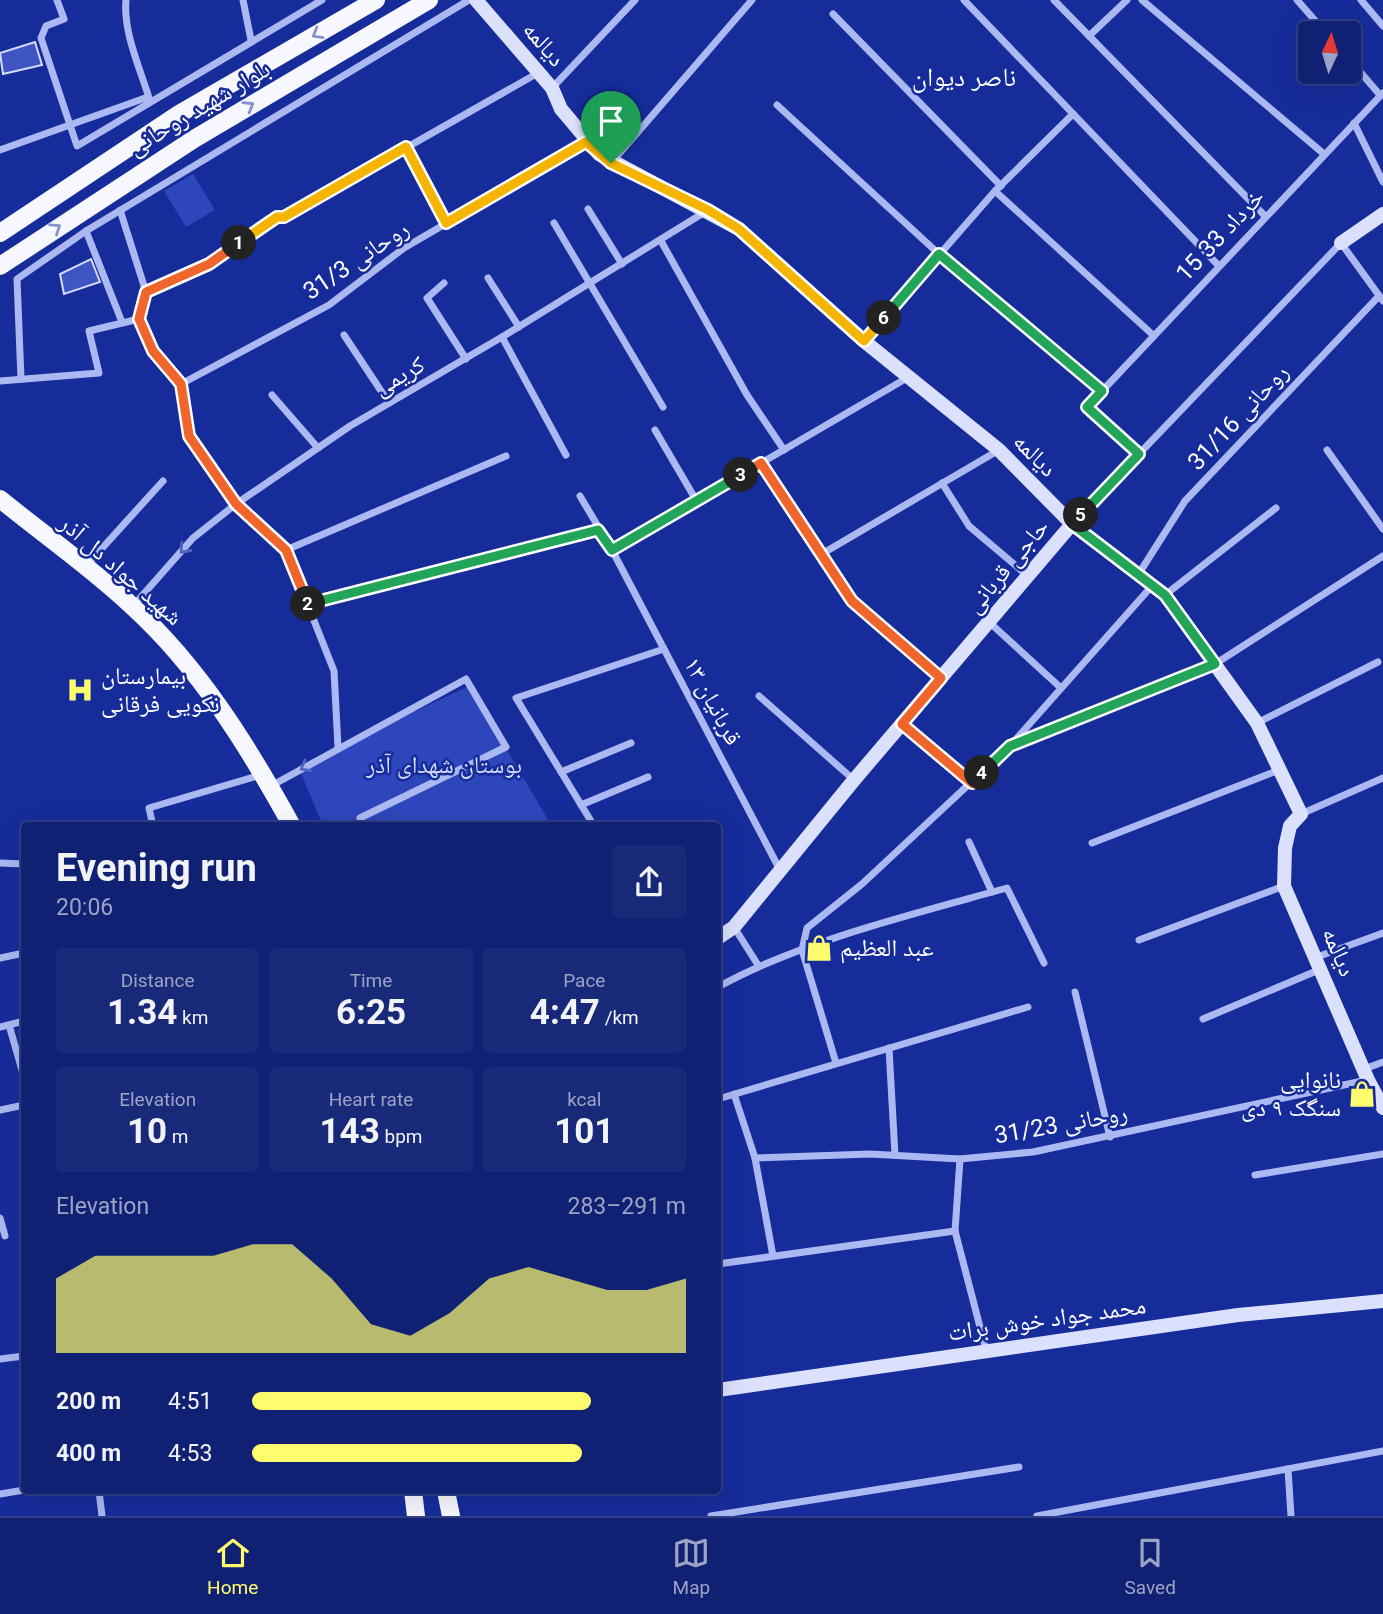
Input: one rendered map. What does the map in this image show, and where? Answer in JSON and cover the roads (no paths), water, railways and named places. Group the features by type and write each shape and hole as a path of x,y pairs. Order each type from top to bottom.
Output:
{"main road":[{"name":"بلوار شهید روحانی","path":"0,233 167,121 376,0"},
{"name":"بلوار شهید روحانی","path":"0,266 194,138 429,0"},
{"name":"دیالمه","path":"476,0 552,88 561,109 586,142 611,163 708,210 739,229 907,378 999,450 1072,524 1165,595 1257,723 1301,814 1290,826 1285,848 1284,886 1383,1108"},
{"name":"حاجی قربانی","path":"1341,243 1383,214"},
{"name":"شهید جواد دل آذر","path":"0,499 133,606 168,642 268,780 290,822"},
{"name":"حاجی قربانی","path":"721,936 734,927 854,780 1072,524"},
{"name":"محمد جواد خوش برات","path":"721,1390 1238,1315 1383,1301"},
{"path":"413,1494 416,1516"},
{"path":"447,1494 451,1516"}],"street":[{"path":"57,0 64,19 46,26 41,38 77,146 149,99 322,0"},
{"path":"126,0 125,12 131,40 149,99"},
{"path":"243,0 251,40"},
{"path":"21,379 17,279 86,231 469,0"},
{"path":"552,88 635,0"},
{"path":"611,163 752,0"},
{"path":"964,0 1218,265"},
{"path":"1054,0 1265,215"},
{"path":"1089,36 1127,0"},
{"path":"1142,0 1324,154"},
{"path":"1297,0 1315,21"},
{"path":"1361,0 1383,26"},
{"path":"833,15 998,188 1153,335"},
{"path":"146,292 209,264 277,217 284,217 539,72"},
{"path":"1362,73 1382,94"},
{"name":"15 خرداد 33","path":"1139,454 1087,407 1265,215 1382,94"},
{"path":"0,150 149,99"},
{"path":"777,104 939,254 1102,391"},
{"path":"864,341 998,188 1073,114"},
{"path":"1354,123 1383,182"},
{"name":"روحانی 31/3","path":"181,384 328,305 404,248 586,142"},
{"path":"406,147 446,223"},
{"path":"587,209 622,264"},
{"name":"کریمی","path":"133,606 193,538 236,504 389,403 519,327 708,210"},
{"path":"120,211 146,292 139,319 153,351 181,384 189,436 236,504 286,550 308,604 334,671 338,747"},
{"path":"554,223 663,407"},
{"path":"86,231 122,322"},
{"path":"661,241 747,395 785,450"},
{"path":"1341,243 1381,298"},
{"name":"حاجی قربانی","path":"1072,524 1341,243"},
{"path":"488,278 519,327"},
{"path":"444,283 427,298 466,359"},
{"name":"روحانی 31/16","path":"1138,576 1185,502 1381,298"},
{"path":"0,381 99,373 89,331 139,319"},
{"path":"344,334 389,403"},
{"path":"502,337 566,455"},
{"path":"612,550 907,378"},
{"path":"272,395 318,448"},
{"path":"655,430 696,500"},
{"path":"820,555 999,450"},
{"path":"1327,450 1383,529"},
{"path":"286,550 506,456"},
{"path":"761,463 852,601 941,678"},
{"path":"85,568 163,481"},
{"path":"942,484 969,526 1028,576"},
{"name":"۱۳ قربانیان","path":"580,496 612,550 780,870"},
{"path":"1165,595 1276,508"},
{"path":"308,604 598,530"},
{"path":"1010,746 1215,664 1383,556"},
{"path":"836,1063 802,950 807,928 862,884 951,804 1010,746 1152,587"},
{"path":"989,622 1061,688"},
{"path":"592,822 517,701 518,697 664,649"},
{"path":"1257,723 1378,662"},
{"path":"152,822 149,808 268,780 338,747 466,679 506,747 360,818"},
{"path":"759,696 854,780"},
{"path":"902,724 972,783"},
{"path":"561,772 631,743"},
{"path":"1092,844 1279,770"},
{"path":"581,805 648,777"},
{"path":"1301,814 1383,778"},
{"path":"969,842 992,892"},
{"path":"0,863 21,864"},
{"path":"1139,940 1284,886"},
{"path":"721,985 758,965 802,950 1007,888 1044,963"},
{"path":"734,927 758,965"},
{"path":"1203,1018 1383,933"},
{"path":"0,958 21,954"},
{"path":"1075,992 1110,1137"},
{"path":"721,1098 1028,1007"},
{"path":"21,1022 4,1026 21,1069"},
{"path":"889,1048 895,1156"},
{"name":"روحانی 31/23","path":"755,1158 895,1156 960,1159 1033,1152 1110,1137 1366,1074 1383,1062"},
{"path":"734,1094 755,1158 773,1256"},
{"path":"0,1110 21,1106"},
{"path":"1255,1175 1383,1154"},
{"path":"960,1159 955,1231 986,1350"},
{"path":"0,1218 5,1236"},
{"path":"721,1264 955,1231"},
{"path":"0,1359 21,1356"},
{"path":"1037,1516 1383,1451"},
{"path":"711,1516 1019,1466"},
{"path":"1288,1469 1291,1516"},
{"path":"0,1494 21,1490"},
{"path":"99,1494 102,1516"},
{"path":"1095,1505 1096,1516"}],"place":[{"name":"بیمارستان نکویی فرقانی","path":"80,690"},
{"name":"عبد العظيم","path":"819,948"},
{"name":"نانوایی سنگک ۹ دی","path":"1362,1094"}],"district":[{"name":"ناصر دیوان","path":"964,77"}],"park label":[{"name":"بوستان شهدای آذر","path":"444,765"}]}
